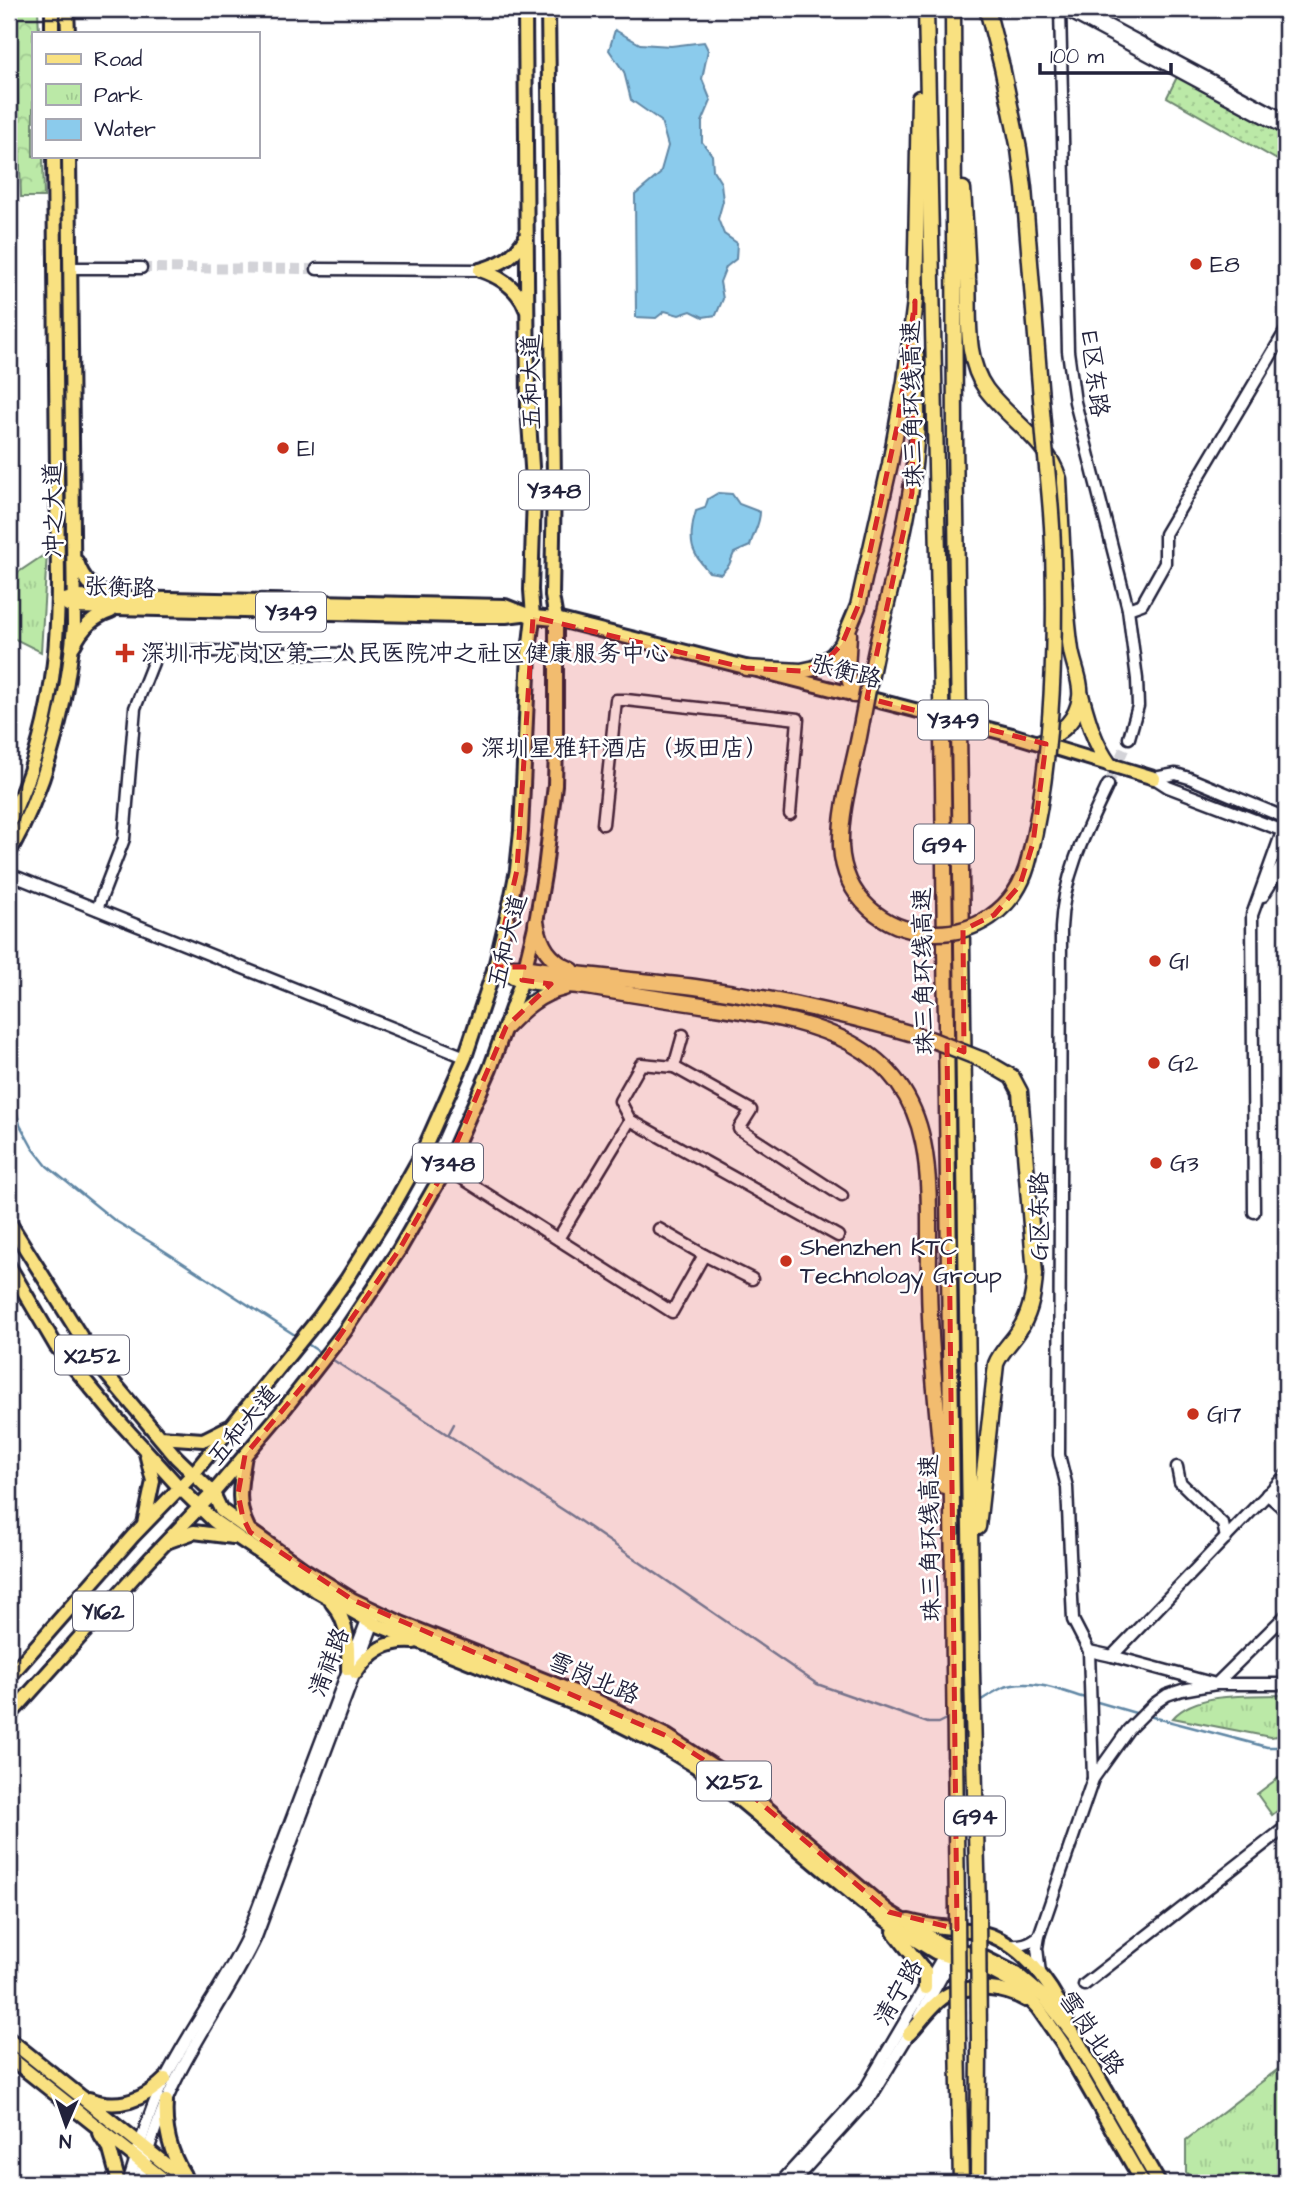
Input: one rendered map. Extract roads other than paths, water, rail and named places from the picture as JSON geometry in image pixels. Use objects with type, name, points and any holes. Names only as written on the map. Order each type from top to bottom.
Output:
[{"type":"highway","points":[[921,9],[915,302],[915,469],[910,506],[878,644],[841,834],[845,868],[864,902],[892,923],[910,931],[930,934],[954,933],[973,927],[994,915],[1020,886],[1033,843],[1052,692],[1053,545],[1024,188],[1002,67],[987,9]]},
{"type":"highway","name":"珠三角环线高速","points":[[926,9],[943,785],[961,2183]]},
{"type":"highway","points":[[954,9],[973,356],[979,377],[986,389],[1054,463],[1059,479],[1071,651],[1081,695],[1099,750],[1109,764]]},
{"type":"highway","name":"珠三角环线高速","points":[[954,9],[955,437],[972,1672],[978,1909],[978,2183]]},
{"type":"highway","points":[[746,668],[801,671],[815,668],[833,655],[850,629],[858,606],[897,427],[915,302]]},
{"type":"highway","points":[[850,629],[847,672],[854,695]]},
{"type":"highway","points":[[1040,743],[1056,736],[1066,727],[1075,714],[1081,695]]},
{"type":"highway","points":[[536,922],[544,949],[552,959],[582,981],[793,1023],[840,1037],[867,1052],[894,1076],[907,1095],[918,1120],[927,1174],[929,1298],[954,1595]]},
{"type":"highway","points":[[495,967],[582,981],[721,992],[880,1023],[983,1059],[1012,1077],[1020,1092],[1035,1289],[1023,1325],[1003,1350],[996,1364],[971,1594]]},
{"type":"highway","points":[[506,1027],[540,996],[582,981]]},
{"type":"highway","points":[[718,1008],[721,992]]},
{"type":"main road","points":[[52,9],[52,32]]},
{"type":"main road","points":[[67,9],[68,32]]},
{"type":"main road","name":"五和大道","points":[[9,1676],[144,1524],[193,1474],[319,1318],[371,1243],[421,1156],[465,1057],[495,967],[517,870],[521,831],[534,496],[528,407],[525,9]]},
{"type":"main road","name":"五和大道","points":[[9,1716],[165,1542],[213,1493],[316,1370],[345,1331],[399,1250],[446,1168],[473,1111],[506,1027],[536,922],[555,785],[556,619],[552,596],[554,480],[548,9]]},
{"type":"main road","name":"冲之大道","points":[[9,822],[37,753],[50,702],[57,651],[54,158]]},
{"type":"main road","name":"冲之大道","points":[[9,853],[35,801],[54,748],[72,652],[75,552],[69,158]]},
{"type":"main road","points":[[480,270],[493,267],[512,256],[527,235]]},
{"type":"main road","points":[[480,270],[492,274],[514,289],[527,313]]},
{"type":"main road","points":[[75,552],[78,566],[89,584],[99,592],[123,603]]},
{"type":"main road","name":"张衡路","points":[[58,602],[483,616],[529,615],[556,619],[1012,734],[1154,778]]},
{"type":"main road","points":[[72,652],[87,624],[123,603]]},
{"type":"main road","name":"雪岗北路","points":[[9,1222],[98,1364],[160,1437],[213,1493],[221,1510],[245,1535],[327,1597],[422,1643],[593,1711],[684,1759],[723,1786],[886,1915],[931,1938],[950,1954],[1015,1984],[1038,2008],[1063,2044],[1143,2183]]},
{"type":"main road","name":"雪岗北路","points":[[9,1266],[56,1346],[145,1451],[214,1521],[245,1535],[302,1568],[373,1618],[401,1623],[597,1701],[667,1736],[730,1777],[886,1915]]},
{"type":"main road","points":[[160,1437],[203,1440],[231,1427]]},
{"type":"main road","points":[[144,1524],[153,1482],[145,1451]]},
{"type":"main road","points":[[165,1542],[194,1532],[245,1535],[239,1494],[245,1455]]},
{"type":"main road","points":[[327,1597],[336,1606],[345,1629],[352,1671]]},
{"type":"main road","points":[[352,1671],[380,1648],[405,1642],[422,1643]]},
{"type":"main road","points":[[886,1915],[920,1924],[981,1933],[1008,1945],[1040,1974],[1058,1998],[1076,2038]]},
{"type":"main road","points":[[886,1915],[925,1971],[925,1988]]},
{"type":"main road","name":"雪岗北路","points":[[950,1954],[985,1958],[1017,1974],[1045,1998],[1076,2038],[1159,2183]]},
{"type":"main road","points":[[909,2034],[939,2001],[961,1990],[1009,1993],[1038,2008]]},
{"type":"main road","points":[[9,2039],[190,2183]]},
{"type":"main road","points":[[9,2057],[168,2183]]},
{"type":"main road","points":[[79,2095],[109,2104],[125,2103],[140,2098],[165,2079]]},
{"type":"main road","points":[[166,2101],[168,2140],[177,2165],[190,2183]]},
{"type":"main road","points":[[93,2124],[110,2150],[119,2183]]},
{"type":"street","points":[[1061,9],[1286,129]]},
{"type":"street","name":"E区东路","points":[[1061,9],[1068,351],[1074,402],[1128,609],[1138,706],[1129,738]]},
{"type":"street","points":[[1076,9],[1286,120]]},
{"type":"street","points":[[71,268],[141,268]]},
{"type":"street","points":[[317,270],[480,270]]},
{"type":"street","points":[[1128,609],[1142,604],[1165,564],[1165,534],[1286,330]]},
{"type":"street","points":[[97,909],[124,839],[135,708],[158,650],[345,654]]},
{"type":"street","points":[[604,824],[616,701],[626,700],[798,719],[790,814]]},
{"type":"street","points":[[1154,778],[1176,774],[1188,778],[1285,825]]},
{"type":"street","points":[[1154,778],[1168,787],[1285,825]]},
{"type":"street","name":"G区东路","points":[[1089,1651],[1073,1620],[1067,1486],[1059,1455],[1061,928],[1062,909],[1081,843],[1108,785]]},
{"type":"street","points":[[1254,1212],[1252,915],[1285,825]]},
{"type":"street","points":[[1252,915],[1286,859]]},
{"type":"street","points":[[9,874],[465,1057]]},
{"type":"street","points":[[674,1067],[683,1035]]},
{"type":"street","points":[[838,1236],[630,1119],[620,1101],[641,1064],[674,1067],[751,1110],[740,1129],[842,1196]]},
{"type":"street","points":[[558,1238],[630,1119]]},
{"type":"street","points":[[446,1168],[673,1312],[704,1255]]},
{"type":"street","points":[[659,1228],[752,1279]]},
{"type":"street","points":[[1177,1467],[1180,1482],[1223,1524],[1226,1538]]},
{"type":"street","points":[[1112,1656],[1286,1475]]},
{"type":"street","points":[[1267,1494],[1286,1511]]},
{"type":"street","points":[[1216,1684],[1286,1615]]},
{"type":"street","name":"清祥路","points":[[138,2183],[148,2119],[165,2079],[246,1939],[373,1618]]},
{"type":"street","points":[[1093,1779],[1089,1651],[1216,1684]]},
{"type":"street","name":"清祥路","points":[[144,2147],[193,2048],[232,1985],[256,1937],[352,1671]]},
{"type":"street","points":[[1040,1974],[1039,1936],[1093,1779],[1128,1730],[1154,1703],[1182,1690],[1216,1684],[1286,1684]]},
{"type":"street","points":[[1084,1985],[1286,1827]]},
{"type":"street","points":[[1008,1945],[1030,1943],[1039,1936]]},
{"type":"street","name":"清宁路","points":[[780,2183],[864,2091],[925,1988],[950,1954]]},
{"type":"street","name":"清宁路","points":[[792,2183],[872,2095],[909,2034],[950,1954]]},
{"type":"street","name":"清祥路","points":[[128,2183],[140,2161]]},
{"type":"water","points":[[615,30],[640,44],[671,46],[704,42],[708,50],[702,79],[711,101],[702,122],[702,142],[712,155],[713,170],[721,183],[723,201],[718,219],[724,234],[737,243],[736,259],[726,267],[720,282],[723,299],[716,315],[703,317],[691,311],[679,315],[665,311],[656,318],[636,317],[635,195],[660,174],[668,146],[661,121],[631,100],[624,72],[609,50]]},
{"type":"water","points":[[718,493],[732,494],[739,504],[760,512],[750,546],[734,553],[721,574],[709,572],[701,563],[693,549],[692,538],[696,511],[705,508],[708,499]]},
{"type":"waterway","points":[[9,943],[16,921]]},
{"type":"waterway","points":[[9,1084],[20,1125],[47,1166],[114,1220],[298,1337]]},
{"type":"waterway","points":[[306,1343],[321,1353]]},
{"type":"waterway","points":[[330,1358],[571,1515],[817,1684],[928,1723],[938,1723],[948,1718]]},
{"type":"waterway","points":[[448,1435],[454,1424]]},
{"type":"waterway","points":[[978,1702],[1002,1688],[1023,1684],[1045,1686],[1088,1699]]},
{"type":"waterway","points":[[1094,1701],[1139,1714]]},
{"type":"waterway","points":[[1145,1715],[1267,1747],[1286,1747]]},
{"type":"tunnel","points":[[141,268],[317,269]]},
{"type":"tunnel","points":[[1108,785],[1129,738]]},
{"type":"place","name":"E8","points":[[1196,264]]},
{"type":"place","name":"E1","points":[[283,448]]},
{"type":"place","name":"深圳市龙岗区第二人民医院冲之社区健康服务中心","points":[[125,653]]},
{"type":"place","name":"深圳星雅轩酒店（坂田店）","points":[[467,748]]},
{"type":"place","name":"G1","points":[[1155,961]]},
{"type":"place","name":"G2","points":[[1154,1063]]},
{"type":"place","name":"G3","points":[[1156,1163]]},
{"type":"place","name":"Shenzhen KTC Technology Group","points":[[786,1261]]},
{"type":"place","name":"G17","points":[[1193,1414]]}]
